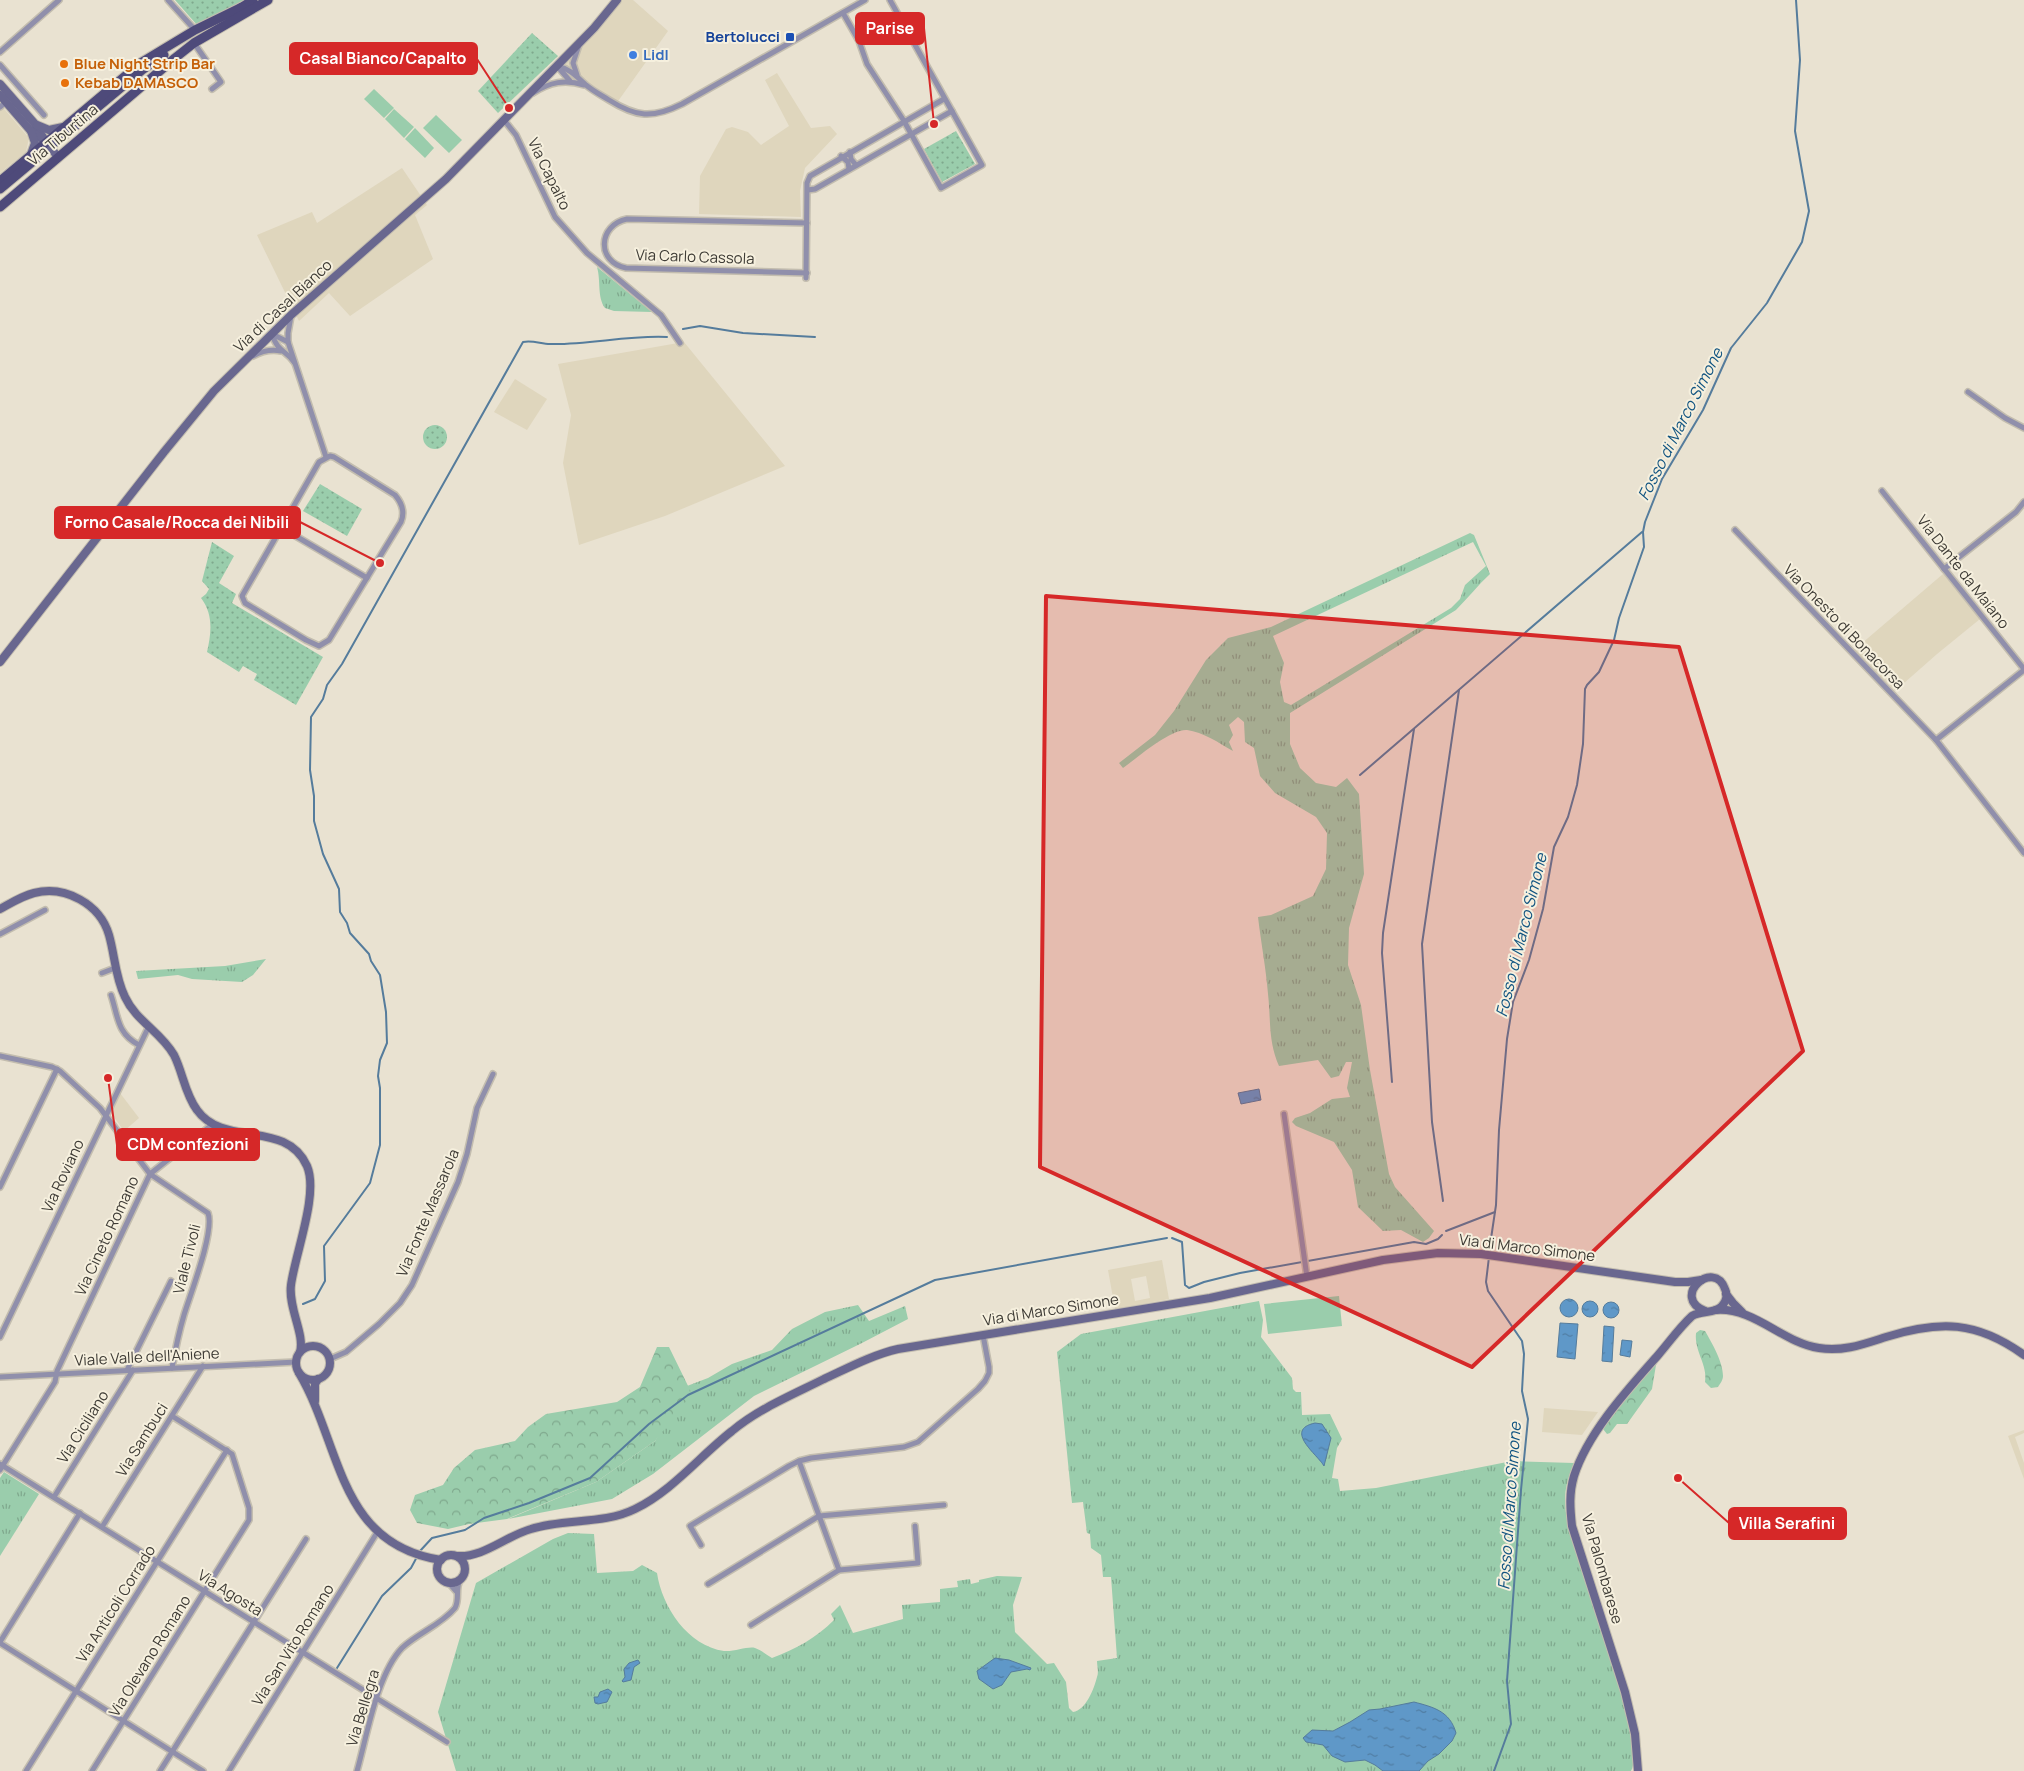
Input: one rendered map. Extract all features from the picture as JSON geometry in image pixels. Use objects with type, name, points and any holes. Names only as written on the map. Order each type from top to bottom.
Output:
[{"type":"main road","name":"Via Tiburtina","points":[[56,142],[150,64],[253,0]]},
{"type":"main road","name":"Via Tiburtina","points":[[0,207],[159,70],[194,43],[268,0]]},
{"type":"main road","points":[[0,181],[63,126],[139,64],[195,30],[242,7]]},
{"type":"main road","name":"Via Tiburtina","points":[[0,189],[43,153]]},
{"type":"street","points":[[0,52],[59,0]]},
{"type":"street","points":[[168,0],[195,30]]},
{"type":"street","name":"Via di Casal Bianco","points":[[0,662],[164,452],[214,392],[292,315],[446,179],[582,40],[617,0]]},
{"type":"street","points":[[523,100],[550,84],[570,81],[587,86],[632,112],[644,114],[658,113],[682,104],[865,0]]},
{"type":"street","points":[[843,13],[859,41],[867,64],[904,121],[941,188],[982,165],[890,0]]},
{"type":"street","points":[[577,75],[573,63],[582,40]]},
{"type":"street","points":[[194,43],[221,82],[212,89]]},
{"type":"street","points":[[0,65],[44,115]]},
{"type":"street","points":[[557,66],[577,75],[587,86]]},
{"type":"street","points":[[557,66],[570,81]]},
{"type":"street","points":[[0,84],[6,102]]},
{"type":"street","points":[[6,102],[21,90]]},
{"type":"street","points":[[0,95],[32,127],[58,157]]},
{"type":"street","points":[[807,223],[807,181],[811,174],[944,99]]},
{"type":"street","points":[[808,190],[815,189],[952,111]]},
{"type":"street","name":"Via Capalto","points":[[504,120],[516,135],[536,174],[548,207],[560,224],[587,253],[661,315],[680,343]]},
{"type":"street","points":[[32,127],[50,130],[63,126]]},
{"type":"street","points":[[31,154],[35,143],[32,127]]},
{"type":"street","points":[[850,152],[851,159],[856,165]]},
{"type":"street","points":[[842,156],[848,162],[849,169]]},
{"type":"street","name":"Via Carlo Cassola","points":[[627,219],[807,223],[806,275],[626,268],[611,262],[604,246],[606,235],[610,228],[627,219]]},
{"type":"street","points":[[292,315],[288,342],[326,456]]},
{"type":"street","points":[[272,334],[288,342]]},
{"type":"street","points":[[272,334],[275,343],[281,351],[291,358],[298,369]]},
{"type":"street","points":[[244,361],[260,352],[281,351]]},
{"type":"street","points":[[1968,392],[2005,418],[2024,428]]},
{"type":"street","points":[[326,456],[334,456],[395,495],[401,504],[403,514],[401,522],[328,642],[319,646],[245,603],[242,599],[243,594],[319,462],[326,456]]},
{"type":"street","name":"Via Dante da Maiano","points":[[1882,491],[2024,669]]},
{"type":"street","points":[[1944,569],[2013,514],[2024,502]]},
{"type":"street","points":[[282,528],[367,578]]},
{"type":"street","name":"Via Onesto di Bonacorsa","points":[[1735,530],[1936,740],[2024,853]]},
{"type":"street","points":[[1936,740],[2024,669]]},
{"type":"street","points":[[0,909],[33,893],[47,890],[62,892],[82,900],[98,914],[105,924],[115,968],[126,999],[136,1014],[163,1039],[174,1055],[193,1104],[198,1112],[212,1124],[228,1130],[280,1140],[294,1148],[308,1168],[310,1195],[291,1288],[292,1312],[301,1344],[296,1362],[299,1373],[315,1403],[346,1488],[357,1508],[378,1531],[412,1553],[422,1557],[441,1560]]},
{"type":"street","points":[[0,926],[2,933],[45,910]]},
{"type":"street","points":[[102,973],[115,968]]},
{"type":"street","points":[[111,995],[121,1029],[128,1038],[140,1045]]},
{"type":"street","name":"Via Roviano","points":[[0,1337],[149,1026]]},
{"type":"street","name":"Viale Tivoli","points":[[0,1056],[57,1069],[106,1115],[150,1174],[205,1210],[209,1216],[203,1258],[183,1321],[172,1368]]},
{"type":"street","points":[[0,1187],[57,1069]]},
{"type":"street","name":"Via Fonte Massarola","points":[[330,1359],[346,1352],[378,1324],[400,1303],[412,1285],[458,1182],[467,1154],[475,1112],[493,1074]]},
{"type":"street","points":[[1284,1114],[1307,1277]]},
{"type":"street","name":"Via Cineto Romano","points":[[1,1467],[55,1382],[56,1375],[150,1174],[212,1124]]},
{"type":"street","name":"Via di Marco Simone","points":[[457,1556],[471,1556],[518,1533],[540,1526],[563,1521],[613,1517],[635,1509],[667,1487],[752,1415],[865,1360],[898,1349],[1210,1298],[1400,1257],[1438,1253],[1481,1254],[1675,1282],[1701,1280]]},
{"type":"street","points":[[1716,1310],[1724,1304],[1725,1288],[1718,1280],[1712,1278],[1701,1280],[1695,1285],[1692,1293],[1695,1304],[1705,1311],[1734,1311],[1748,1316],[1791,1339],[1818,1348],[1847,1348],[1909,1330],[1951,1326],[1979,1332],[1998,1340],[2024,1355]]},
{"type":"street","name":"Via Ciciliano","points":[[54,1497],[130,1370],[171,1281]]},
{"type":"street","name":"Via di Marco Simone","points":[[1675,1282],[1689,1288],[1692,1293]]},
{"type":"street","points":[[1726,1294],[1748,1316]]},
{"type":"street","name":"Via Palombarese","points":[[1689,1319],[1695,1304]]},
{"type":"street","name":"Via Palombarese","points":[[1638,1771],[1635,1734],[1625,1692],[1572,1526],[1571,1489],[1575,1473],[1583,1456],[1609,1415],[1630,1387],[1689,1319],[1705,1311]]},
{"type":"street","points":[[299,1332],[306,1342],[326,1352],[330,1359],[329,1369],[323,1377],[308,1379],[299,1373]]},
{"type":"street","points":[[701,1545],[690,1526],[799,1461],[904,1447],[918,1442],[978,1390],[987,1379],[989,1367],[983,1335]]},
{"type":"street","points":[[300,1352],[304,1348],[315,1346]]},
{"type":"street","name":"Viale Valle dell'Aniene","points":[[0,1377],[296,1362]]},
{"type":"street","name":"Via Sambuci","points":[[102,1527],[203,1366]]},
{"type":"street","points":[[315,1403],[315,1384],[318,1379]]},
{"type":"street","points":[[172,1416],[227,1450]]},
{"type":"street","name":"Via Anticoli Corrado","points":[[26,1771],[227,1450]]},
{"type":"street","name":"Via Olevano Romano","points":[[92,1771],[249,1520],[249,1508],[234,1459],[227,1450]]},
{"type":"street","points":[[799,1461],[839,1570]]},
{"type":"street","name":"Via Agosta","points":[[1,1467],[80,1513],[447,1742]]},
{"type":"street","points":[[708,1584],[819,1516],[944,1505]]},
{"type":"street","points":[[80,1513],[0,1642],[204,1771]]},
{"type":"street","points":[[751,1625],[839,1570],[918,1563],[915,1526]]},
{"type":"street","name":"Via San Vito Romano","points":[[229,1771],[378,1531]]},
{"type":"street","points":[[160,1771],[306,1539]]},
{"type":"street","name":"Via di Marco Simone","points":[[465,1571],[472,1559],[479,1553]]},
{"type":"street","points":[[438,1573],[438,1566],[441,1560],[448,1555],[457,1556],[464,1563],[465,1571],[460,1580],[449,1582]]},
{"type":"street","points":[[422,1557],[442,1579],[449,1582],[457,1594]]},
{"type":"street","name":"Via Bellegra","points":[[357,1771],[385,1675],[396,1656],[415,1638],[452,1612],[457,1605],[457,1586],[460,1580]]},
{"type":"highlighted area","points":[[1046,596],[1679,647],[1803,1051],[1472,1367],[1040,1167]]},
{"type":"shaded area","points":[[618,0],[633,0],[668,31],[616,104],[576,74],[557,66]]},
{"type":"shaded area","points":[[777,73],[811,128],[830,126],[837,134],[805,168],[800,191],[801,217],[699,214],[700,176],[726,129],[732,127],[748,132],[761,145],[789,126],[765,80]]},
{"type":"shaded area","points":[[0,104],[29,138],[26,152],[0,173]]},
{"type":"shaded area","points":[[402,168],[427,205],[415,215],[433,259],[350,316],[329,293],[299,321],[257,235],[312,212],[317,223]]},
{"type":"shaded area","points":[[684,342],[785,466],[665,516],[579,545],[563,463],[571,415],[558,364]]},
{"type":"shaded area","points":[[515,379],[547,399],[527,430],[494,412]]},
{"type":"shaded area","points":[[1943,574],[1980,619],[1895,691],[1854,650]]},
{"type":"shaded area","points":[[120,1093],[139,1118],[124,1131],[111,1113]]},
{"type":"shaded area","points":[[1162,1260],[1169,1299],[1115,1309],[1108,1270]],"holes":[[[1146,1276],[1150,1298],[1135,1301],[1131,1279]]]},
{"type":"shaded area","points":[[1544,1408],[1598,1412],[1582,1435],[1542,1432]]},
{"type":"shaded area","points":[[2024,1430],[2024,1433],[2015,1437],[2024,1463],[2024,1479],[2008,1436]]},
{"type":"green space","points":[[175,0],[245,0],[197,25]]},
{"type":"green space","points":[[532,33],[558,56],[498,113],[478,91]]},
{"type":"green space","points":[[374,89],[394,108],[384,118],[364,99]]},
{"type":"green space","points":[[394,109],[414,127],[404,138],[385,119]]},
{"type":"green space","points":[[436,115],[462,140],[449,153],[423,128]]},
{"type":"green space","points":[[415,128],[434,148],[425,158],[405,139]]},
{"type":"green space","points":[[956,131],[975,164],[942,182],[924,149]]},
{"type":"green space","points":[[597,267],[652,312],[614,311],[605,308],[600,294]]},
{"type":"green space","points":[[435,425],[440,426],[446,432],[446,442],[440,448],[435,449],[430,448],[424,442],[423,437],[424,432],[430,426]]},
{"type":"green space","points":[[320,484],[362,509],[347,536],[303,511]]},
{"type":"green space","points":[[1470,533],[1474,535],[1490,574],[1456,610],[1290,713],[1290,744],[1300,768],[1316,783],[1336,787],[1347,778],[1359,794],[1364,874],[1349,928],[1348,965],[1361,1005],[1370,1070],[1389,1174],[1395,1187],[1434,1231],[1423,1242],[1401,1230],[1383,1231],[1358,1207],[1352,1170],[1334,1142],[1296,1126],[1292,1122],[1295,1118],[1310,1113],[1332,1099],[1350,1097],[1347,1088],[1352,1062],[1346,1062],[1339,1076],[1331,1078],[1318,1060],[1279,1066],[1275,1057],[1270,1031],[1266,975],[1258,917],[1271,915],[1313,896],[1326,869],[1327,833],[1316,817],[1275,793],[1260,776],[1254,748],[1245,742],[1244,722],[1238,717],[1229,725],[1233,735],[1229,742],[1233,751],[1205,735],[1187,730],[1172,734],[1163,739],[1123,768],[1119,763],[1155,735],[1174,711],[1206,660],[1228,638],[1271,627]],"holes":[[[1473,542],[1486,566],[1465,585],[1460,599],[1451,608],[1291,705],[1284,702],[1280,682],[1284,663],[1273,636]]]},
{"type":"green space","points":[[212,542],[234,556],[219,583],[236,594],[232,603],[323,657],[296,705],[254,680],[257,674],[243,666],[239,672],[207,652],[210,638],[210,618],[201,598],[209,589],[202,581]]},
{"type":"green space","points":[[266,959],[253,975],[242,982],[192,979],[178,975],[138,979],[136,971],[225,966]]},
{"type":"green space","points":[[1339,1296],[1342,1326],[1268,1334],[1264,1304]]},
{"type":"green space","points":[[1259,1301],[1263,1320],[1261,1337],[1292,1378],[1293,1389],[1296,1392],[1301,1392],[1302,1415],[1330,1414],[1342,1439],[1337,1448],[1332,1478],[1338,1479],[1340,1491],[1376,1488],[1512,1461],[1574,1463],[1565,1496],[1567,1519],[1622,1693],[1630,1728],[1633,1755],[1631,1771],[456,1771],[438,1712],[476,1583],[553,1539],[568,1533],[594,1534],[597,1573],[633,1571],[642,1565],[657,1573],[660,1586],[671,1611],[688,1633],[699,1641],[711,1648],[724,1651],[755,1648],[772,1658],[813,1638],[834,1620],[831,1614],[840,1605],[853,1633],[903,1619],[902,1605],[940,1602],[940,1589],[958,1587],[957,1581],[970,1579],[971,1584],[997,1576],[1022,1577],[1013,1605],[1015,1632],[1047,1664],[1054,1663],[1066,1682],[1069,1708],[1073,1712],[1078,1710],[1086,1703],[1094,1687],[1098,1673],[1097,1661],[1117,1658],[1111,1577],[1103,1577],[1101,1555],[1091,1548],[1083,1502],[1072,1503],[1057,1352],[1081,1334]]},
{"type":"green space","points":[[858,1305],[869,1321],[905,1306],[908,1319],[754,1396],[653,1474],[612,1499],[508,1519],[596,1482],[655,1441],[687,1386],[708,1378],[732,1364],[772,1350],[792,1329],[825,1312]]},
{"type":"green space","points":[[1700,1330],[1705,1331],[1717,1353],[1723,1371],[1723,1377],[1718,1387],[1711,1388],[1705,1382],[1705,1370],[1696,1340],[1696,1333]]},
{"type":"green space","points":[[657,1347],[669,1347],[692,1394],[655,1441],[596,1482],[507,1519],[448,1529],[417,1523],[410,1510],[415,1495],[443,1485],[454,1468],[475,1450],[515,1441],[528,1427],[546,1414],[617,1402],[640,1387]]},
{"type":"green space","points":[[1660,1359],[1656,1365],[1652,1389],[1627,1424],[1617,1424],[1607,1434],[1603,1429],[1618,1407],[1655,1362]]},
{"type":"green space","points":[[4,1472],[39,1494],[0,1556],[0,1478]]},
{"type":"water","points":[[1259,1089],[1261,1100],[1241,1104],[1238,1093]]},
{"type":"water","points":[[1569,1299],[1575,1302],[1578,1308],[1575,1314],[1569,1317],[1563,1314],[1560,1308],[1563,1302]]},
{"type":"water","points":[[1587,1301],[1593,1301],[1598,1306],[1596,1315],[1587,1317],[1582,1312],[1582,1306]]},
{"type":"water","points":[[1608,1302],[1614,1302],[1619,1307],[1617,1316],[1608,1318],[1603,1313],[1603,1307]]},
{"type":"water","points":[[1560,1323],[1578,1324],[1575,1359],[1557,1357]]},
{"type":"water","points":[[1604,1326],[1614,1327],[1612,1362],[1602,1361]]},
{"type":"water","points":[[1622,1340],[1632,1341],[1630,1357],[1620,1355]]},
{"type":"water","points":[[1315,1423],[1322,1424],[1331,1438],[1324,1466],[1302,1437],[1302,1431],[1306,1426]]},
{"type":"water","points":[[995,1658],[1009,1660],[1031,1668],[1030,1670],[1011,1672],[1002,1685],[993,1689],[979,1679],[977,1671]]},
{"type":"water","points":[[638,1660],[640,1663],[634,1667],[631,1680],[623,1682],[625,1677],[624,1669],[629,1663]]},
{"type":"water","points":[[608,1689],[612,1692],[607,1702],[595,1703],[594,1697],[598,1697],[600,1692]]},
{"type":"water","points":[[1414,1702],[1440,1711],[1450,1720],[1456,1733],[1452,1741],[1419,1771],[1383,1771],[1365,1760],[1345,1762],[1332,1756],[1323,1745],[1306,1742],[1303,1738],[1312,1730],[1333,1731],[1369,1710]]},
{"type":"waterway","name":"Fosso di Marco Simone","points":[[1489,1252],[1496,1205],[1499,1130],[1507,1039],[1513,1002],[1529,960],[1543,909],[1554,847],[1568,817],[1577,785],[1583,744],[1585,689],[1599,672],[1614,640],[1619,618],[1644,547],[1643,532],[1645,522],[1662,479],[1703,410],[1731,348],[1767,303],[1802,242],[1809,211],[1795,131],[1800,60],[1796,0]]},
{"type":"waterway","points":[[683,329],[700,326],[743,333],[815,337]]},
{"type":"waterway","points":[[303,1304],[315,1299],[325,1281],[324,1246],[370,1183],[380,1145],[380,1088],[378,1076],[380,1060],[387,1043],[386,1012],[380,975],[369,954],[350,933],[347,923],[340,912],[339,889],[323,854],[314,821],[314,796],[310,770],[311,717],[323,699],[327,685],[342,664],[523,342],[565,344],[637,337],[667,337]]},
{"type":"waterway","points":[[1360,775],[1642,532]]},
{"type":"waterway","points":[[1443,1201],[1432,1122],[1422,944],[1459,690]]},
{"type":"waterway","points":[[1392,1082],[1382,953],[1383,933],[1414,729]]},
{"type":"waterway","points":[[1446,1231],[1495,1212]]},
{"type":"waterway","points":[[1172,1238],[1182,1242],[1185,1285],[1189,1288],[1204,1282],[1240,1273],[1414,1242],[1426,1244],[1438,1239],[1442,1235]]},
{"type":"waterway","points":[[420,1551],[432,1538],[465,1530],[484,1518],[529,1503],[590,1478],[649,1424],[688,1395],[935,1280],[1167,1238]]},
{"type":"waterway","name":"Fosso di Marco Simone","points":[[1489,1257],[1486,1282],[1488,1291],[1522,1341],[1524,1354],[1522,1391],[1528,1419],[1507,1681],[1511,1724],[1494,1771]]},
{"type":"waterway","points":[[337,1668],[382,1596],[411,1568],[418,1555]]},
{"type":"place","name":"Bertolucci","points":[[790,37]]},
{"type":"place","name":"Lidl","points":[[633,55]]},
{"type":"place","name":"Blue Night Strip Bar","points":[[64,64]]},
{"type":"place","name":"Kebab DAMASCO","points":[[65,83]]},
{"type":"place","name":"Casal Bianco/Capalto","points":[[509,108]]},
{"type":"place","name":"Parise","points":[[934,124]]},
{"type":"place","name":"Forno Casale/Rocca dei Nibili","points":[[380,563]]},
{"type":"place","name":"CDM confezioni","points":[[108,1078]]},
{"type":"place","name":"Villa Serafini","points":[[1678,1478]]}]
